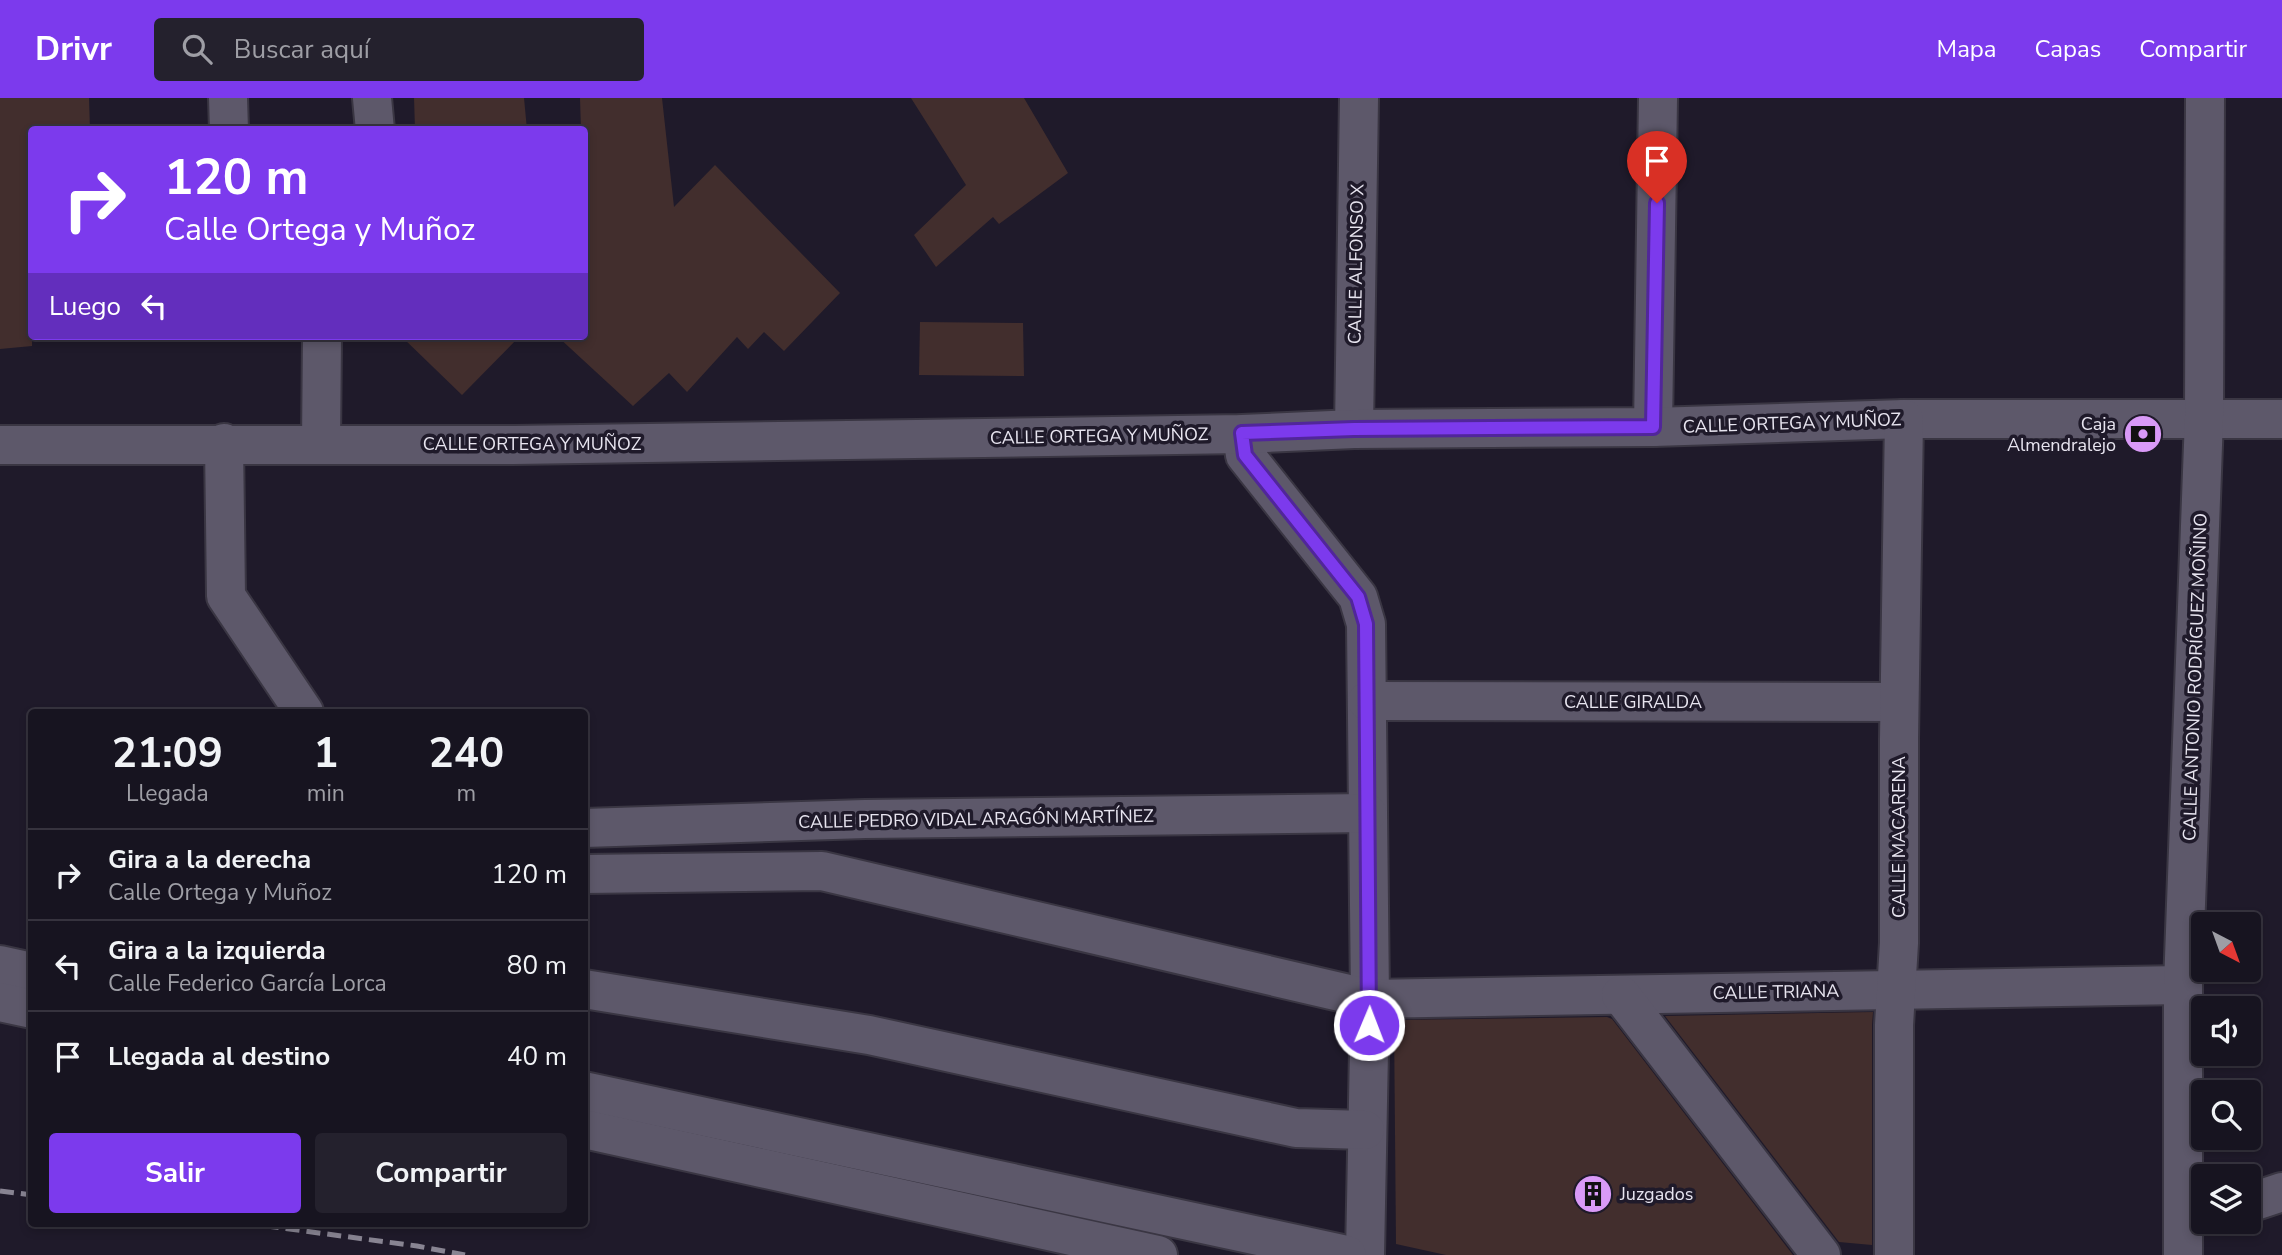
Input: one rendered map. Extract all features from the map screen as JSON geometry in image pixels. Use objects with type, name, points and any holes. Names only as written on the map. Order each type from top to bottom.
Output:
[{"type":"street","points":[[228,98],[229,126]]},
{"type":"street","points":[[372,98],[375,126]]},
{"type":"street","name":"CALLE ALFONSO X","points":[[1354,429],[1359,98]]},
{"type":"street","points":[[1653,427],[1658,98]]},
{"type":"street","name":"CALLE ANTONIO RODRÍGUEZ MOÑINO","points":[[2190,1233],[2183,985],[2204,418],[2205,98]]},
{"type":"street","points":[[321,444],[322,340]]},
{"type":"street","name":"CALLE ORTEGA Y MUÑOZ","points":[[0,445],[514,445],[1354,429],[1653,427],[1904,419],[2282,419]]},
{"type":"street","name":"CALLE MACARENA","points":[[1894,1255],[1894,1025],[1897,989],[1904,419]]},
{"type":"street","points":[[1242,433],[1245,455],[1358,597],[1366,624],[1370,999],[1365,1130],[1365,1255]]},
{"type":"street","points":[[224,443],[226,596],[302,709]]},
{"type":"street","name":"CALLE GIRALDA","points":[[1367,701],[1899,702]]},
{"type":"street","name":"CALLE PEDRO VIDAL ARAGÓN MARTÍNEZ","points":[[588,828],[865,820],[1367,813]]},
{"type":"street","name":"CALLE TRIANA","points":[[588,874],[822,871],[1370,999],[2183,985]]},
{"type":"street","points":[[0,965],[28,971]]},
{"type":"street","points":[[588,990],[869,1035],[1296,1128],[1365,1130]]},
{"type":"street","points":[[1620,995],[1821,1255]]},
{"type":"street","points":[[0,1002],[28,1008]]},
{"type":"street","points":[[588,1092],[1347,1255]]},
{"type":"street","points":[[588,1130],[1158,1255]]},
{"type":"street","points":[[2261,1199],[2282,1192]]},
{"type":"building","points":[[0,98],[89,98],[90,126],[28,126],[28,340],[32,340],[32,346],[0,349]]},
{"type":"building","points":[[414,98],[524,98],[527,126],[415,126]]},
{"type":"building","points":[[580,98],[662,98],[674,207],[715,165],[840,293],[784,351],[764,332],[748,349],[737,337],[687,392],[669,373],[633,406],[561,340],[588,340],[588,126],[581,126]]},
{"type":"building","points":[[911,98],[1024,98],[1068,173],[999,224],[993,217],[936,267],[914,235],[966,185]]},
{"type":"building","points":[[920,322],[1023,323],[1024,376],[919,375]]},
{"type":"building","points":[[405,340],[516,340],[462,395]]},
{"type":"building","points":[[1873,1012],[1872,1245],[1839,1242],[1665,1016]]},
{"type":"building","points":[[1612,1019],[1793,1255],[1446,1255],[1396,1244],[1394,1020]]},
{"type":"railway","points":[[0,1191],[28,1194]]},
{"type":"railway","points":[[274,1227],[465,1255]]},
{"type":"place","name":"Caja Almendralejo","points":[[2143,434]]},
{"type":"place","name":"Juzgados","points":[[1593,1194]]},
{"type":"route","points":[[1369,1025],[1366,624],[1358,597],[1245,455],[1242,433],[1354,429],[1653,427],[1656,386],[1657,203]]}]
